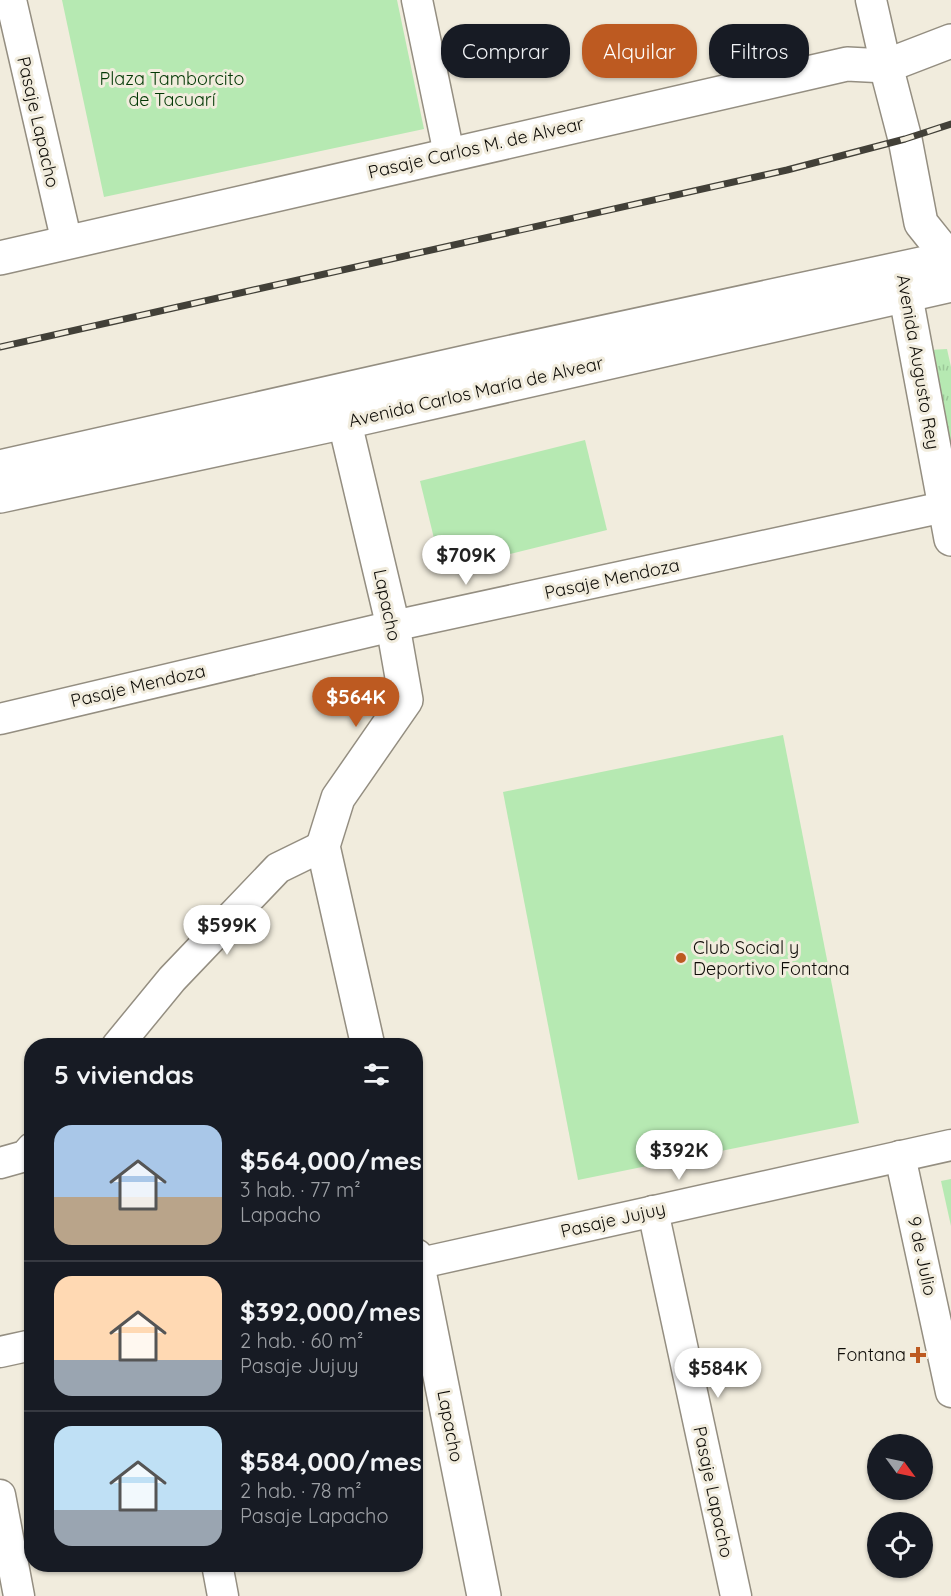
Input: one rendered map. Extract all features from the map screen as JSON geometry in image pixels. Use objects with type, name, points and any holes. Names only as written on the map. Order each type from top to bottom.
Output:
[{"type":"street","name":"Pasaje Lapacho","points":[[11,0],[10,44],[67,243]]},
{"type":"street","points":[[417,0],[448,154]]},
{"type":"street","points":[[871,0],[905,139],[921,223],[950,270]]},
{"type":"street","name":"Pasaje Carlos M. de Alvear","points":[[0,258],[847,64],[886,66],[951,41]]},
{"type":"street","name":"Avenida Augusto Rey","points":[[921,223],[903,282],[951,539]]},
{"type":"street","name":"Avenida Carlos María de Alvear","points":[[0,496],[342,407],[950,270]]},
{"type":"street","name":"Avenida Carlos María de Alvear","points":[[0,467],[342,407]]},
{"type":"street","name":"Lapacho","points":[[323,846],[338,798],[406,700],[393,626],[342,407]]},
{"type":"street","name":"Pasaje Mendoza","points":[[0,719],[393,626],[944,507]]},
{"type":"street","points":[[124,1038],[172,979],[278,868],[323,846],[366,1038]]},
{"type":"street","name":"Pasaje Jujuy","points":[[423,1260],[951,1145]]},
{"type":"street","name":"9 de Julio","points":[[900,1156],[951,1392]]},
{"type":"street","name":"Pasaje Lapacho","points":[[653,1211],[736,1596]]},
{"type":"street","name":"Lapacho","points":[[423,1295],[484,1596]]},
{"type":"street","points":[[0,1352],[24,1347]]},
{"type":"street","points":[[0,1495],[19,1596]]},
{"type":"street","points":[[219,1572],[224,1596]]},
{"type":"green space","name":"Plaza Tamborcito de Tacuarí","points":[[62,0],[397,0],[424,129],[104,197]]},
{"type":"green space","points":[[947,349],[951,367],[951,457],[929,350]]},
{"type":"green space","points":[[585,440],[607,530],[442,571],[420,481]]},
{"type":"green space","name":"Club Social y Deportivo Fontana","points":[[783,735],[859,1123],[578,1180],[503,792]]},
{"type":"green space","points":[[951,1179],[951,1226],[941,1181]]},
{"type":"railway","points":[[0,347],[787,170],[905,139],[951,124]]},
{"type":"place","name":"Club Social y Deportivo Fontana","points":[[681,958]]},
{"type":"place","name":"Fontana","points":[[918,1355]]}]
